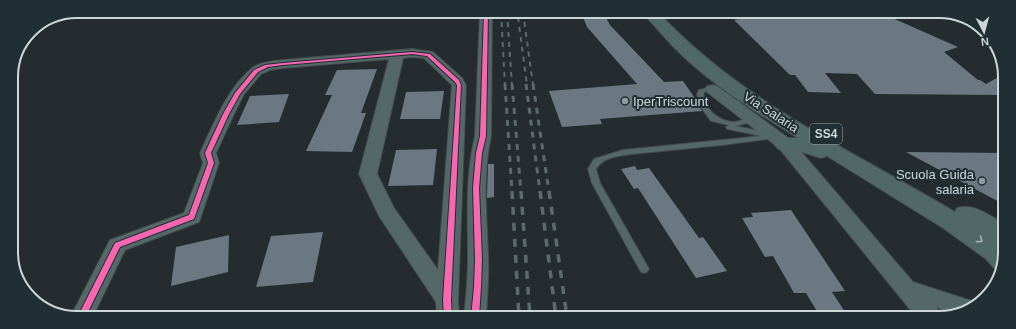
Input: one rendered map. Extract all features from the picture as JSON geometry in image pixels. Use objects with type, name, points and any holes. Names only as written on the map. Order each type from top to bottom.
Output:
[{"type":"main road","name":"Via Salaria","points":[[657,18],[680,44],[728,83],[787,123],[970,233],[998,255]]},
{"type":"main road","name":"Via Salaria","points":[[670,18],[703,51],[765,97],[814,127],[998,232]]},
{"type":"main road","points":[[780,140],[810,147],[865,169]]},
{"type":"street","points":[[475,311],[478,276],[478,151],[483,128],[486,18]]},
{"type":"street","points":[[85,311],[118,246],[192,217],[211,163],[208,153],[226,114],[238,93],[254,73],[264,67],[283,64],[412,53],[428,55],[457,81],[459,86],[448,308]]},
{"type":"street","points":[[397,55],[368,174],[386,212],[448,308]]},
{"type":"street","name":"Via Salaria","points":[[712,89],[780,140],[925,311]]},
{"type":"street","points":[[906,288],[961,307]]},
{"type":"lane","points":[[712,89],[701,91],[700,99],[714,119],[731,126],[780,140]]},
{"type":"lane","points":[[731,126],[753,120]]},
{"type":"lane","points":[[644,269],[596,183],[592,169],[597,161],[609,156],[628,152],[743,141],[780,140]]},
{"type":"building","name":"IperTriscount","points":[[583,18],[606,18],[610,25],[664,82],[683,81],[702,111],[600,119],[602,124],[562,127],[549,91],[637,84],[587,27]]},
{"type":"building","points":[[746,18],[892,18],[958,47],[944,52],[978,80],[986,84],[998,77],[998,95],[875,94],[857,74],[825,73],[841,93],[808,92],[795,75],[790,75],[734,20]]},
{"type":"building","points":[[377,69],[361,113],[366,113],[352,152],[306,151],[332,95],[325,95],[337,70]]},
{"type":"building","points":[[444,91],[440,119],[400,119],[406,92]]},
{"type":"building","points":[[289,94],[279,122],[237,125],[250,96]]},
{"type":"building","points":[[437,149],[433,185],[388,186],[396,150]]},
{"type":"building","name":"Scuola Guida salaria","points":[[906,152],[998,153],[998,201]]},
{"type":"building","points":[[488,164],[494,164],[494,197],[487,198]]},
{"type":"building","points":[[635,166],[637,170],[649,168],[699,238],[703,237],[727,271],[696,278],[638,188],[634,189],[621,169]]},
{"type":"building","points":[[791,210],[845,291],[832,292],[844,311],[817,311],[806,293],[794,293],[773,256],[765,257],[742,218],[753,217],[751,213]]},
{"type":"building","points":[[323,232],[313,282],[256,287],[271,236]]},
{"type":"building","points":[[229,235],[228,272],[171,286],[176,247]]},
{"type":"railway","points":[[501,18],[505,85]]},
{"type":"railway","points":[[507,18],[512,85]]},
{"type":"railway","points":[[518,18],[527,85]]},
{"type":"railway","points":[[524,18],[533,85]]},
{"type":"railway","points":[[505,84],[512,192]]},
{"type":"railway","points":[[512,84],[521,192]]},
{"type":"railway","points":[[526,84],[540,192]]},
{"type":"railway","points":[[533,84],[549,192]]},
{"type":"railway","points":[[512,191],[519,311]]},
{"type":"railway","points":[[521,191],[530,311]]},
{"type":"railway","points":[[540,191],[555,311]]},
{"type":"railway","points":[[549,191],[566,311]]},
{"type":"cycle path","points":[[476,311],[478,287],[476,188],[479,153],[483,136],[486,18]]},
{"type":"cycle path","points":[[84,311],[117,245],[192,217],[211,163],[208,153],[226,114],[238,93],[256,71],[267,66],[283,64],[412,53],[428,55],[457,81],[459,85],[448,311]]},
{"type":"place","name":"IperTriscount","points":[[625,101]]},
{"type":"place","name":"Scuola Guida salaria","points":[[982,181]]}]
